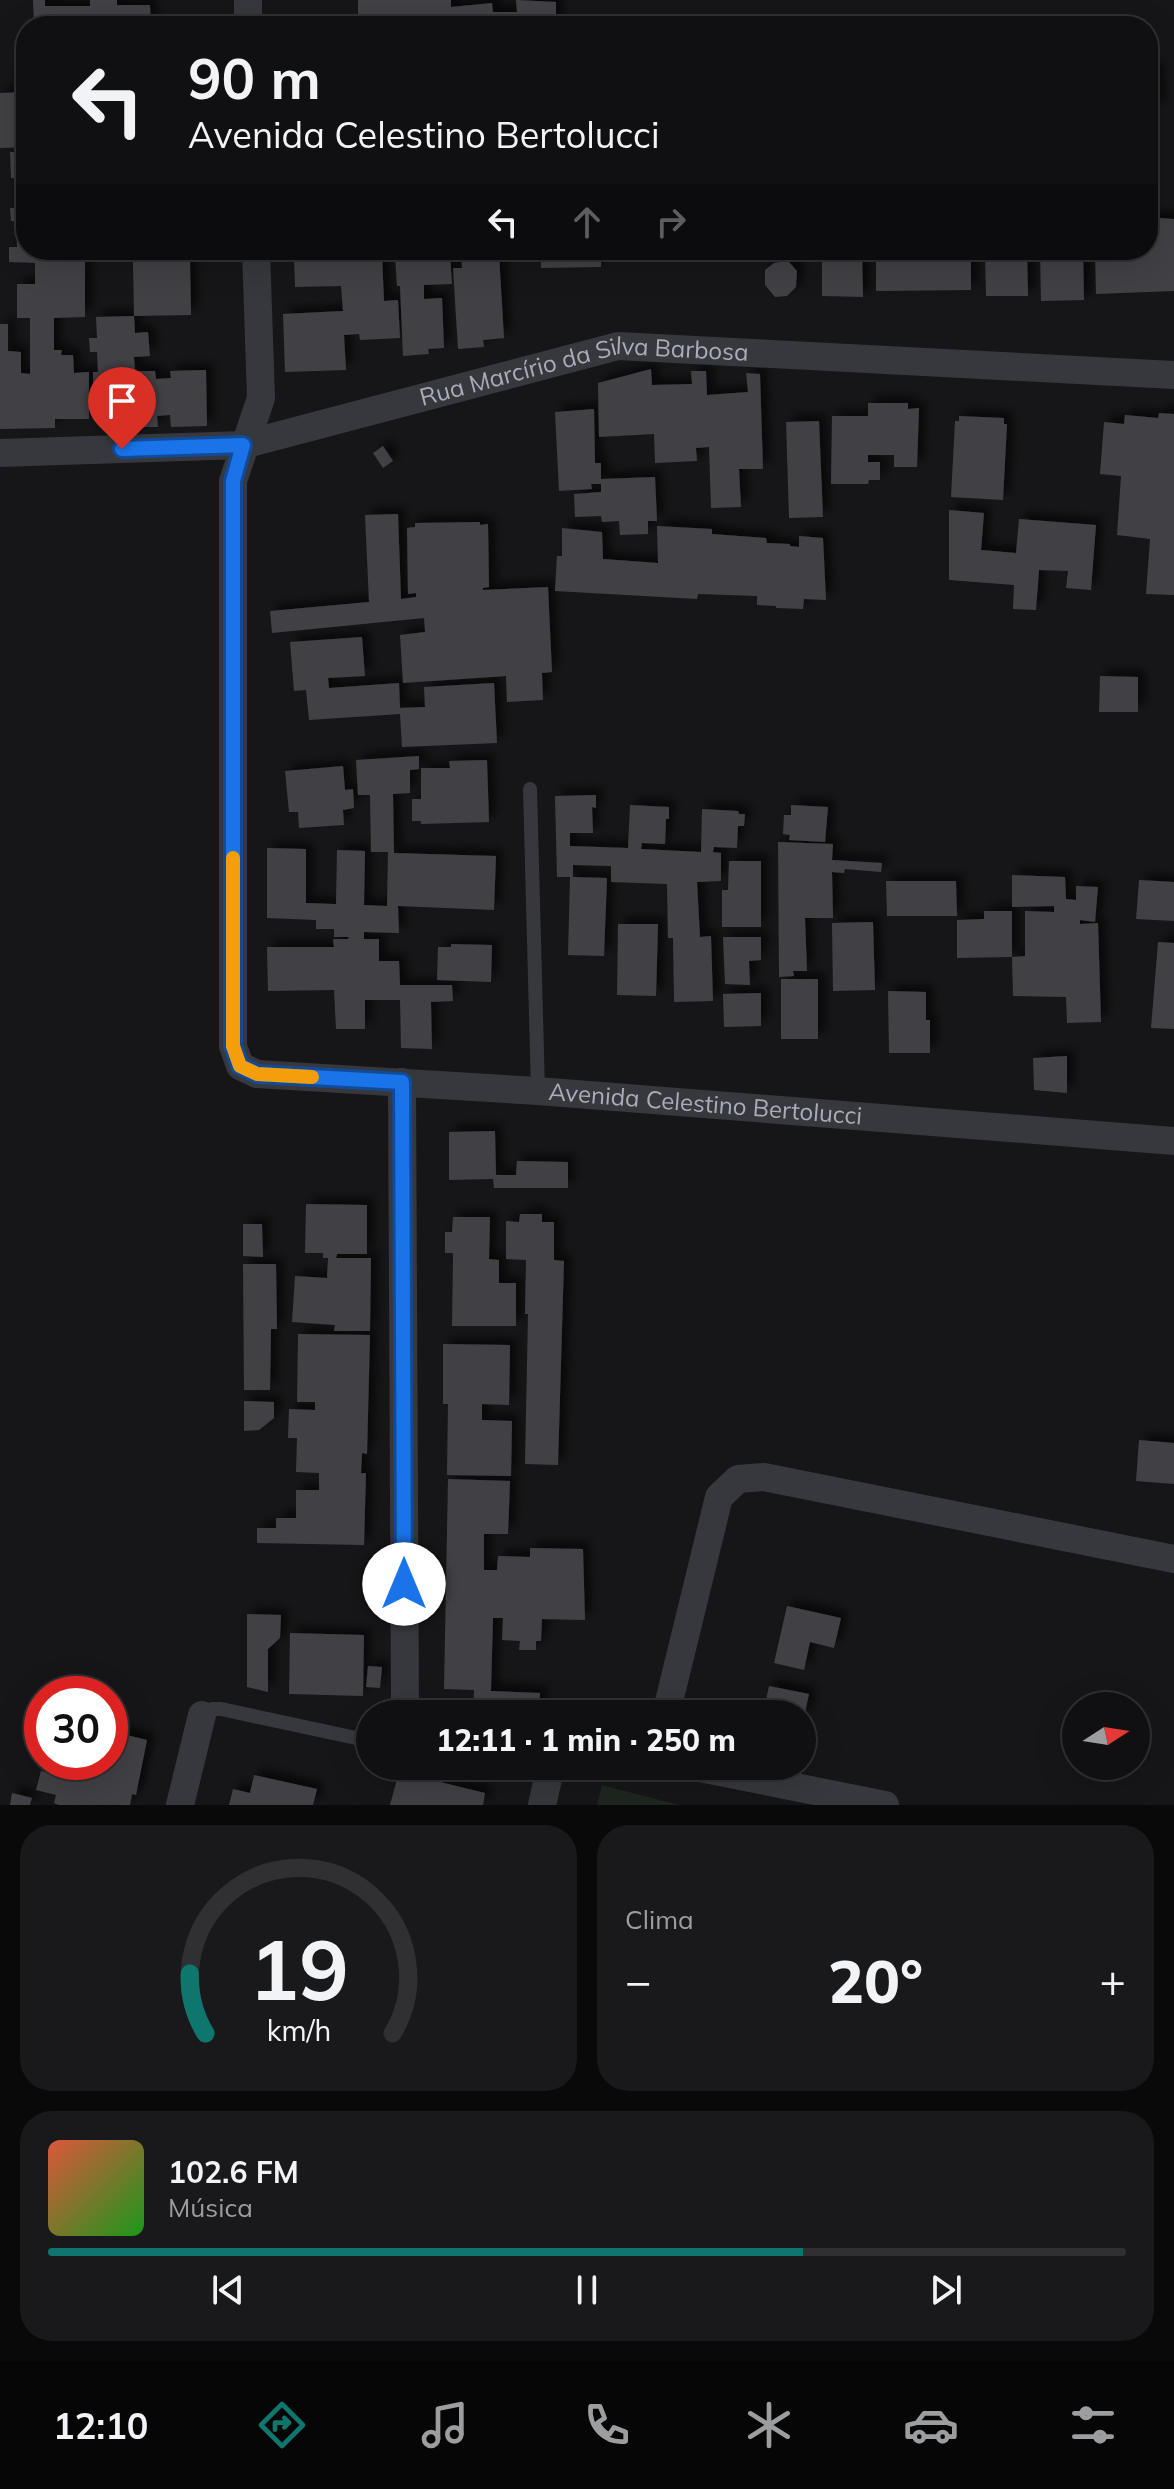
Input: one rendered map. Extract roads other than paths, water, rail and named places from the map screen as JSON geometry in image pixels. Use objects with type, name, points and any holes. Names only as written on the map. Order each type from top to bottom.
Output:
[{"type":"street","points":[[243,445],[261,398],[256,260]]},
{"type":"street","name":"Rua Marcírio da Silva Barbosa","points":[[0,453],[243,445],[618,346],[1174,375]]},
{"type":"street","name":"Avenida Celestino Bertolucci","points":[[243,445],[233,481],[233,1046],[240,1066],[257,1074],[538,1091],[1174,1141]]},
{"type":"street","points":[[402,1082],[405,1700]]},
{"type":"street","points":[[669,1700],[719,1497],[738,1479],[764,1477],[1174,1559]]},
{"type":"street","points":[[180,1805],[202,1715]]},
{"type":"street","points":[[542,1805],[548,1780]]},
{"type":"street","points":[[760,1780],[885,1805]]},
{"type":"lane","points":[[530,789],[538,1091]]},
{"type":"lane","points":[[202,1715],[212,1709],[221,1709],[356,1738]]}]
